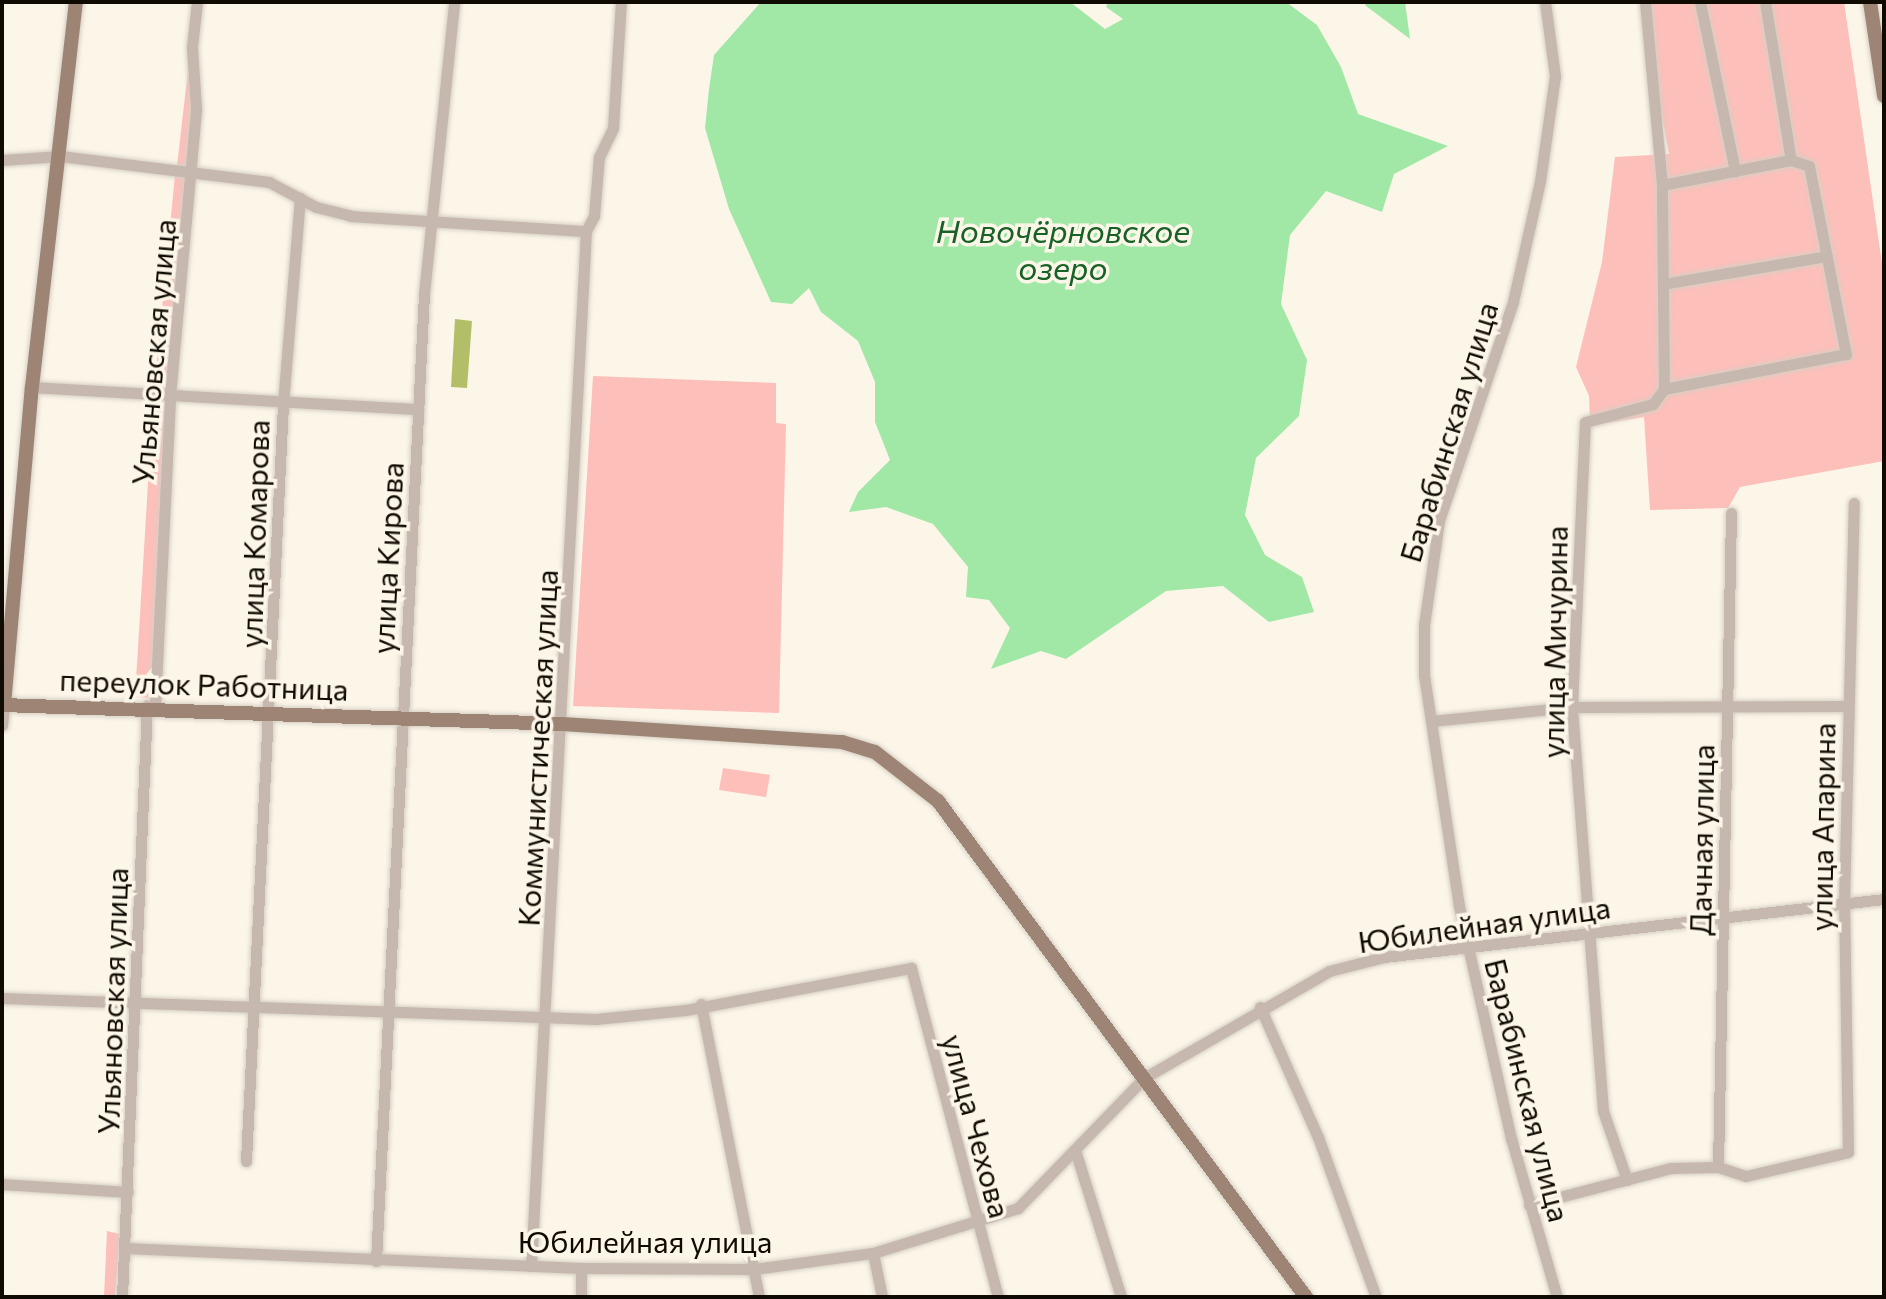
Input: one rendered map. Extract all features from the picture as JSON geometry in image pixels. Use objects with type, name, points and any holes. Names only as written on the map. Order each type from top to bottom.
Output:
[{"type":"main road","points":[[3,705],[32,387],[76,2]]},
{"type":"main road","points":[[1870,2],[1880,38],[1884,96]]},
{"type":"main road","name":"переулок Работница","points":[[3,705],[271,709],[562,724],[842,742],[875,752],[938,801],[1306,1297]]},
{"type":"street","name":"Ульяновская улица","points":[[122,1297],[151,706],[170,396],[192,172],[197,2]]},
{"type":"street","name":"улица Кирова","points":[[376,1261],[418,409],[432,220],[454,2]]},
{"type":"street","name":"Коммунистическая улица","points":[[531,1266],[549,1018],[586,231],[599,157],[613,128],[621,2]]},
{"type":"street","name":"Барабинская улица","points":[[1545,2],[1555,76],[1540,181],[1513,302],[1476,402],[1430,560],[1424,625],[1431,721],[1470,951],[1529,1205],[1557,1297]]},
{"type":"street","points":[[1645,2],[1662,185],[1664,389],[1846,354],[1809,166],[1791,160],[1662,185]]},
{"type":"street","points":[[1700,2],[1735,171]]},
{"type":"street","points":[[1765,2],[1791,160]]},
{"type":"street","points":[[2,160],[60,156],[269,182],[300,198],[351,216],[586,231]]},
{"type":"street","name":"улица Комарова","points":[[246,1161],[258,1008],[283,404],[300,198]]},
{"type":"street","points":[[1663,284],[1827,256]]},
{"type":"street","points":[[32,387],[283,404],[418,409]]},
{"type":"street","name":"улица Мичурина","points":[[1627,1180],[1603,1111],[1572,707],[1583,436],[1585,422],[1653,404],[1664,389]]},
{"type":"street","name":"улица Апарина","points":[[1718,1167],[1746,1176],[1848,1152],[1844,903],[1854,503]]},
{"type":"street","name":"Дачная улица","points":[[1718,1167],[1731,513]]},
{"type":"street","points":[[1431,721],[1572,707],[1728,702],[1848,706]]},
{"type":"street","points":[[2,725],[3,705]]},
{"type":"street","name":"Юбилейная улица","points":[[125,1248],[581,1268],[754,1269],[873,1253],[978,1223],[1018,1208],[1144,1078],[1260,1007],[1329,971],[1384,957],[1470,951],[1589,932],[1884,899]]},
{"type":"street","name":"улица Чехова","points":[[701,1004],[911,968],[998,1297]]},
{"type":"street","points":[[2,998],[549,1018],[686,1010],[701,1004],[759,1297]]},
{"type":"street","points":[[1260,1007],[1318,1137],[1376,1297]]},
{"type":"street","points":[[686,1010],[709,1035]]},
{"type":"street","points":[[1075,1150],[1121,1297]]},
{"type":"street","points":[[1529,1205],[1671,1168],[1718,1167]]},
{"type":"street","points":[[2,1184],[128,1192]]},
{"type":"street","points":[[873,1253],[882,1297]]},
{"type":"street","points":[[581,1268],[581,1297]]},
{"type":"shaded area","points":[[1640,2],[1844,2],[1884,277],[1884,461],[1740,487],[1728,508],[1650,510],[1644,417],[1590,426],[1589,396],[1576,367],[1602,262],[1615,157],[1669,154]]},
{"type":"shaded area","points":[[188,70],[193,108],[188,167],[177,166]]},
{"type":"shaded area","points":[[175,175],[188,177],[168,392],[154,391]]},
{"type":"shaded area","points":[[593,376],[776,383],[776,423],[786,424],[779,713],[573,706]]},
{"type":"shaded area","points":[[153,401],[165,403],[152,698],[135,697]]},
{"type":"shaded area","points":[[723,768],[770,775],[766,797],[719,790]]},
{"type":"shaded area","points":[[107,1231],[120,1234],[115,1297],[104,1297]]},
{"type":"water","name":"Новочёрновское озеро","points":[[761,2],[1070,2],[1105,29],[1123,19],[1106,7],[1108,2],[1286,2],[1317,25],[1341,67],[1358,114],[1448,146],[1394,174],[1382,212],[1326,191],[1290,235],[1281,304],[1307,360],[1299,416],[1256,458],[1245,515],[1265,555],[1302,577],[1314,612],[1269,622],[1223,586],[1166,591],[1066,659],[1041,651],[991,669],[1010,628],[989,600],[966,597],[968,567],[933,524],[886,507],[849,512],[858,492],[890,460],[875,422],[875,382],[858,341],[821,312],[809,288],[792,304],[771,302],[729,209],[705,128],[714,55]]},
{"type":"water","points":[[1364,2],[1405,2],[1410,39],[1366,6]]},
{"type":"building","points":[[455,319],[472,321],[467,388],[451,387]]}]
